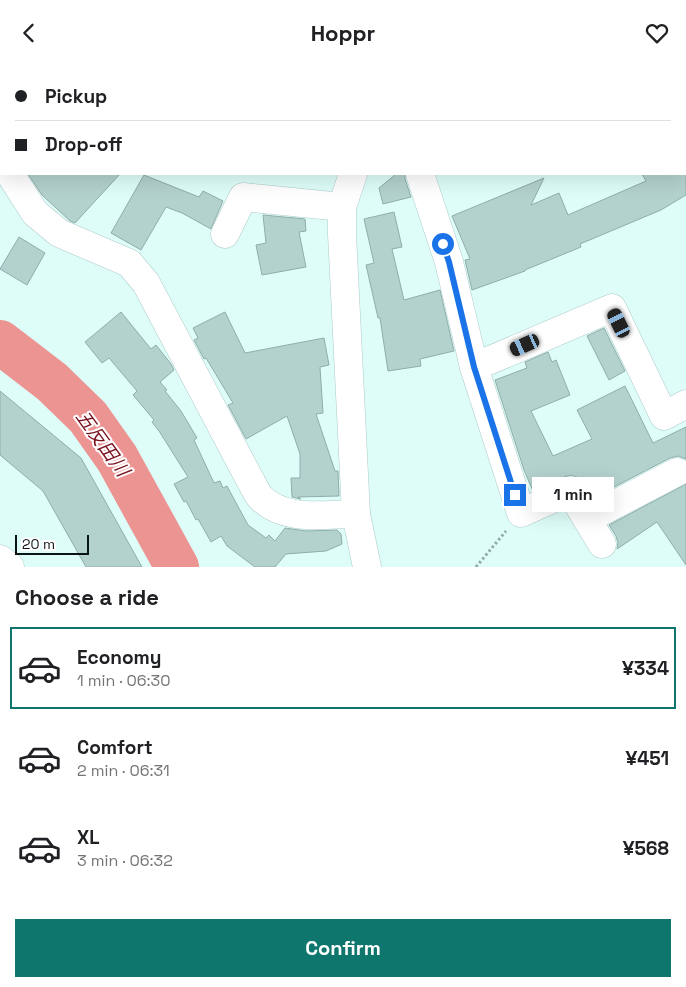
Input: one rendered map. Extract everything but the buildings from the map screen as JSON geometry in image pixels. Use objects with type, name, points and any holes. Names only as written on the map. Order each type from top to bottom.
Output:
[{"type":"street","points":[[11,175],[35,213],[59,233],[129,263],[146,283],[260,497],[274,507],[301,515],[356,513]]},
{"type":"street","points":[[353,175],[342,207],[342,234],[356,513],[367,567]]},
{"type":"street","points":[[420,175],[449,262],[474,367],[521,513],[570,491],[602,544]]},
{"type":"street","points":[[225,234],[243,197],[342,207]]},
{"type":"street","points":[[474,367],[612,308],[664,416],[686,404]]},
{"type":"street","points":[[587,519],[677,472]]},
{"type":"street","points":[[0,559],[10,567]]},
{"type":"path","points":[[476,567],[521,513]]},
{"type":"waterway","name":"五反田川","points":[[0,342],[52,382],[88,417],[117,458],[177,567]]},
{"type":"route","points":[[443,244],[474,367],[515,495]]}]
